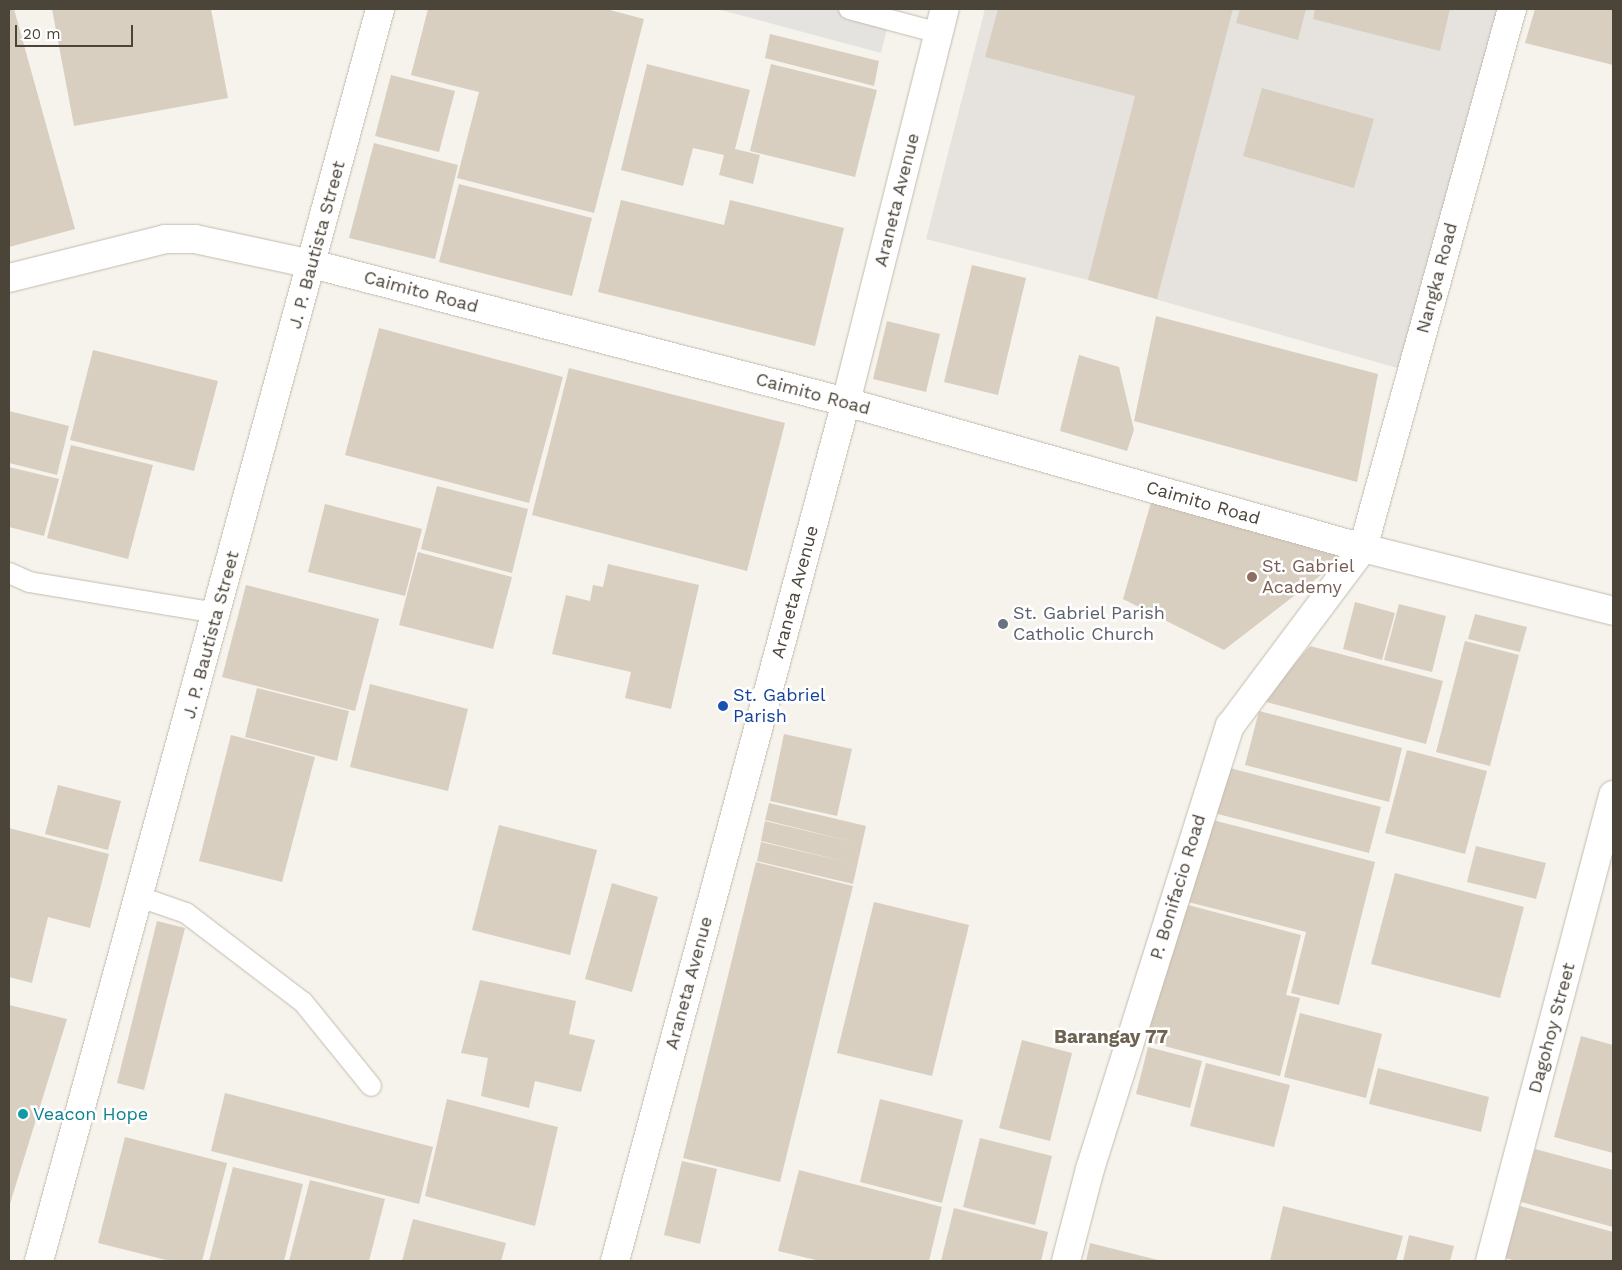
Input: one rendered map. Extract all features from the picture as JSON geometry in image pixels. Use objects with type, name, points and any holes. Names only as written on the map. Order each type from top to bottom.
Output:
[{"type":"street","name":"J. P. Bautista Street","points":[[39,1261],[140,897],[380,9]]},
{"type":"street","name":"Nangka Road","points":[[1363,548],[1512,9]]},
{"type":"street","name":"Araneta Avenue","points":[[615,1261],[846,402],[942,21]]},
{"type":"street","name":"Caimito Road","points":[[9,278],[165,239],[195,239],[312,264],[846,402],[1363,548],[1613,612]]},
{"type":"street","name":"P. Bonifacio Road","points":[[1066,1261],[1090,1169],[1230,726],[1363,548]]},
{"type":"street","name":"Dagohoy Street","points":[[1490,1261],[1613,795]]},
{"type":"lane","points":[[849,9],[942,21]]},
{"type":"lane","points":[[9,573],[28,582],[217,613]]},
{"type":"lane","points":[[140,897],[186,913],[303,1002],[371,1086]]},
{"type":"shaded area","points":[[717,9],[892,9],[881,53]]},
{"type":"shaded area","points":[[985,9],[1509,9],[1422,375],[1088,280],[926,239]]},
{"type":"building","points":[[9,9],[14,9],[75,229],[9,247]]},
{"type":"building","points":[[52,9],[211,9],[228,98],[74,126]]},
{"type":"building","points":[[428,9],[606,9],[644,19],[594,213],[457,178],[479,92],[411,75]]},
{"type":"building","points":[[998,9],[1233,9],[1157,299],[1088,280],[1135,96],[985,57]]},
{"type":"building","points":[[1240,9],[1306,9],[1298,40],[1236,23]]},
{"type":"building","points":[[1315,9],[1450,9],[1440,51],[1313,19]]},
{"type":"building","points":[[1535,9],[1613,9],[1613,65],[1525,43]]},
{"type":"building","points":[[770,34],[879,61],[874,86],[765,58]]},
{"type":"building","points":[[647,64],[750,90],[735,149],[760,155],[753,184],[719,175],[724,155],[693,148],[683,186],[621,170]]},
{"type":"building","points":[[771,64],[877,90],[855,177],[750,151]]},
{"type":"building","points":[[391,75],[455,91],[439,152],[375,136]]},
{"type":"building","points":[[1262,88],[1374,119],[1354,188],[1243,156]]},
{"type":"building","points":[[374,143],[458,165],[435,259],[349,238]]},
{"type":"building","points":[[459,184],[592,218],[572,296],[439,262]]},
{"type":"building","points":[[621,200],[724,225],[730,200],[844,228],[815,346],[598,292]]},
{"type":"building","points":[[972,265],[1026,278],[998,395],[944,382]]},
{"type":"building","points":[[1156,316],[1378,374],[1357,482],[1134,421]]},
{"type":"building","points":[[887,321],[940,334],[926,392],[873,379]]},
{"type":"building","points":[[379,328],[563,377],[529,503],[345,455]]},
{"type":"building","points":[[93,350],[218,381],[194,471],[70,440]]},
{"type":"building","points":[[1079,355],[1119,367],[1134,430],[1127,451],[1060,431]]},
{"type":"building","points":[[569,368],[785,423],[747,571],[532,515]]},
{"type":"building","points":[[9,411],[69,426],[57,475],[9,463]]},
{"type":"building","points":[[71,445],[153,465],[128,559],[47,538]]},
{"type":"building","points":[[9,467],[59,479],[44,536],[9,527]]},
{"type":"building","points":[[437,486],[528,509],[512,573],[421,549]]},
{"type":"building","name":"St. Gabriel Academy","points":[[1152,499],[1347,555],[1224,650],[1123,599]]},
{"type":"building","points":[[325,504],[422,529],[405,596],[308,572]]},
{"type":"building","points":[[418,552],[512,577],[493,649],[399,625]]},
{"type":"building","points":[[608,564],[699,585],[671,709],[625,698],[631,672],[552,654],[566,595],[590,601],[593,585],[603,587]]},
{"type":"building","points":[[246,585],[379,619],[355,711],[222,677]]},
{"type":"building","points":[[1355,602],[1395,613],[1382,660],[1343,649]]},
{"type":"building","points":[[1399,604],[1446,616],[1432,672],[1384,660]]},
{"type":"building","points":[[1475,614],[1527,627],[1520,652],[1468,639]]},
{"type":"building","points":[[1465,641],[1519,655],[1490,766],[1436,752]]},
{"type":"building","points":[[1310,646],[1443,681],[1426,744],[1262,701]]},
{"type":"building","points":[[370,684],[468,709],[448,791],[350,767]]},
{"type":"building","points":[[257,688],[349,711],[337,761],[245,737]]},
{"type":"building","points":[[1259,711],[1402,748],[1389,802],[1245,765]]},
{"type":"building","points":[[784,734],[852,749],[837,816],[770,801]]},
{"type":"building","points":[[231,735],[315,757],[282,882],[199,861]]},
{"type":"building","points":[[1407,750],[1487,771],[1465,854],[1385,833]]},
{"type":"building","points":[[1222,766],[1381,807],[1369,853],[1210,812]]},
{"type":"building","points":[[58,785],[121,801],[108,850],[45,834]]},
{"type":"building","points":[[769,803],[866,826],[853,884],[757,861],[761,842],[847,862],[761,841],[765,821],[853,842],[765,820]]},
{"type":"building","points":[[1201,817],[1375,862],[1339,1005],[1291,993],[1306,932],[1180,900]]},
{"type":"building","points":[[499,825],[597,850],[570,955],[472,930]]},
{"type":"building","points":[[9,828],[109,854],[90,928],[48,917],[32,983],[9,977]]},
{"type":"building","points":[[1476,846],[1546,863],[1536,899],[1467,882]]},
{"type":"building","points":[[756,862],[853,886],[780,1182],[683,1158]]},
{"type":"building","points":[[1395,873],[1524,907],[1500,998],[1371,964]]},
{"type":"building","points":[[612,883],[658,897],[632,992],[585,979]]},
{"type":"building","points":[[874,902],[969,925],[932,1076],[837,1053]]},
{"type":"building","points":[[1177,902],[1301,935],[1286,995],[1300,998],[1280,1076],[1141,1040]]},
{"type":"building","points":[[157,921],[185,928],[144,1090],[117,1083]]},
{"type":"building","points":[[480,980],[576,1001],[569,1034],[595,1040],[581,1092],[535,1081],[529,1108],[481,1096],[488,1058],[461,1053]]},
{"type":"building","name":"Veacon Hope","points":[[9,1005],[67,1019],[9,1207]]},
{"type":"building","points":[[1300,1013],[1382,1034],[1366,1098],[1284,1077]]},
{"type":"building","points":[[1581,1036],[1613,1045],[1613,1153],[1554,1137]]},
{"type":"building","points":[[1022,1040],[1072,1053],[1050,1141],[999,1128]]},
{"type":"building","points":[[1148,1047],[1202,1061],[1190,1108],[1136,1094]]},
{"type":"building","points":[[1206,1063],[1290,1085],[1274,1147],[1190,1126]]},
{"type":"building","points":[[1378,1068],[1489,1097],[1481,1132],[1369,1104]]},
{"type":"building","points":[[225,1093],[433,1147],[419,1204],[211,1151]]},
{"type":"building","points":[[447,1099],[558,1127],[535,1226],[425,1196]]},
{"type":"building","points":[[880,1099],[963,1120],[942,1203],[860,1182]]},
{"type":"building","points":[[125,1137],[227,1163],[202,1261],[170,1261],[98,1243]]},
{"type":"building","points":[[980,1138],[1052,1156],[1035,1225],[963,1207]]},
{"type":"building","points":[[1535,1149],[1613,1170],[1613,1227],[1521,1202]]},
{"type":"building","points":[[682,1161],[717,1169],[700,1244],[664,1235]]},
{"type":"building","points":[[233,1167],[303,1184],[284,1261],[209,1261]]},
{"type":"building","points":[[799,1170],[942,1207],[929,1261],[820,1261],[778,1251]]},
{"type":"building","points":[[310,1180],[385,1199],[369,1261],[289,1261]]},
{"type":"building","points":[[1283,1206],[1403,1236],[1396,1261],[1270,1261]]},
{"type":"building","points":[[1520,1206],[1613,1232],[1613,1261],[1516,1261],[1505,1258]]},
{"type":"building","points":[[954,1208],[1048,1232],[1041,1261],[941,1261]]},
{"type":"building","points":[[413,1219],[506,1243],[501,1261],[402,1261]]},
{"type":"building","points":[[1409,1235],[1454,1246],[1450,1261],[1403,1261]]},
{"type":"building","points":[[1090,1243],[1162,1261],[1086,1261]]},
{"type":"place","name":"St. Gabriel Academy","points":[[1252,577]]},
{"type":"place","name":"St. Gabriel Parish Catholic Church","points":[[1003,624]]},
{"type":"place","name":"St. Gabriel Parish","points":[[723,706]]},
{"type":"place","name":"Veacon Hope","points":[[23,1114]]},
{"type":"district","name":"Barangay 77","points":[[1111,1037]]}]
